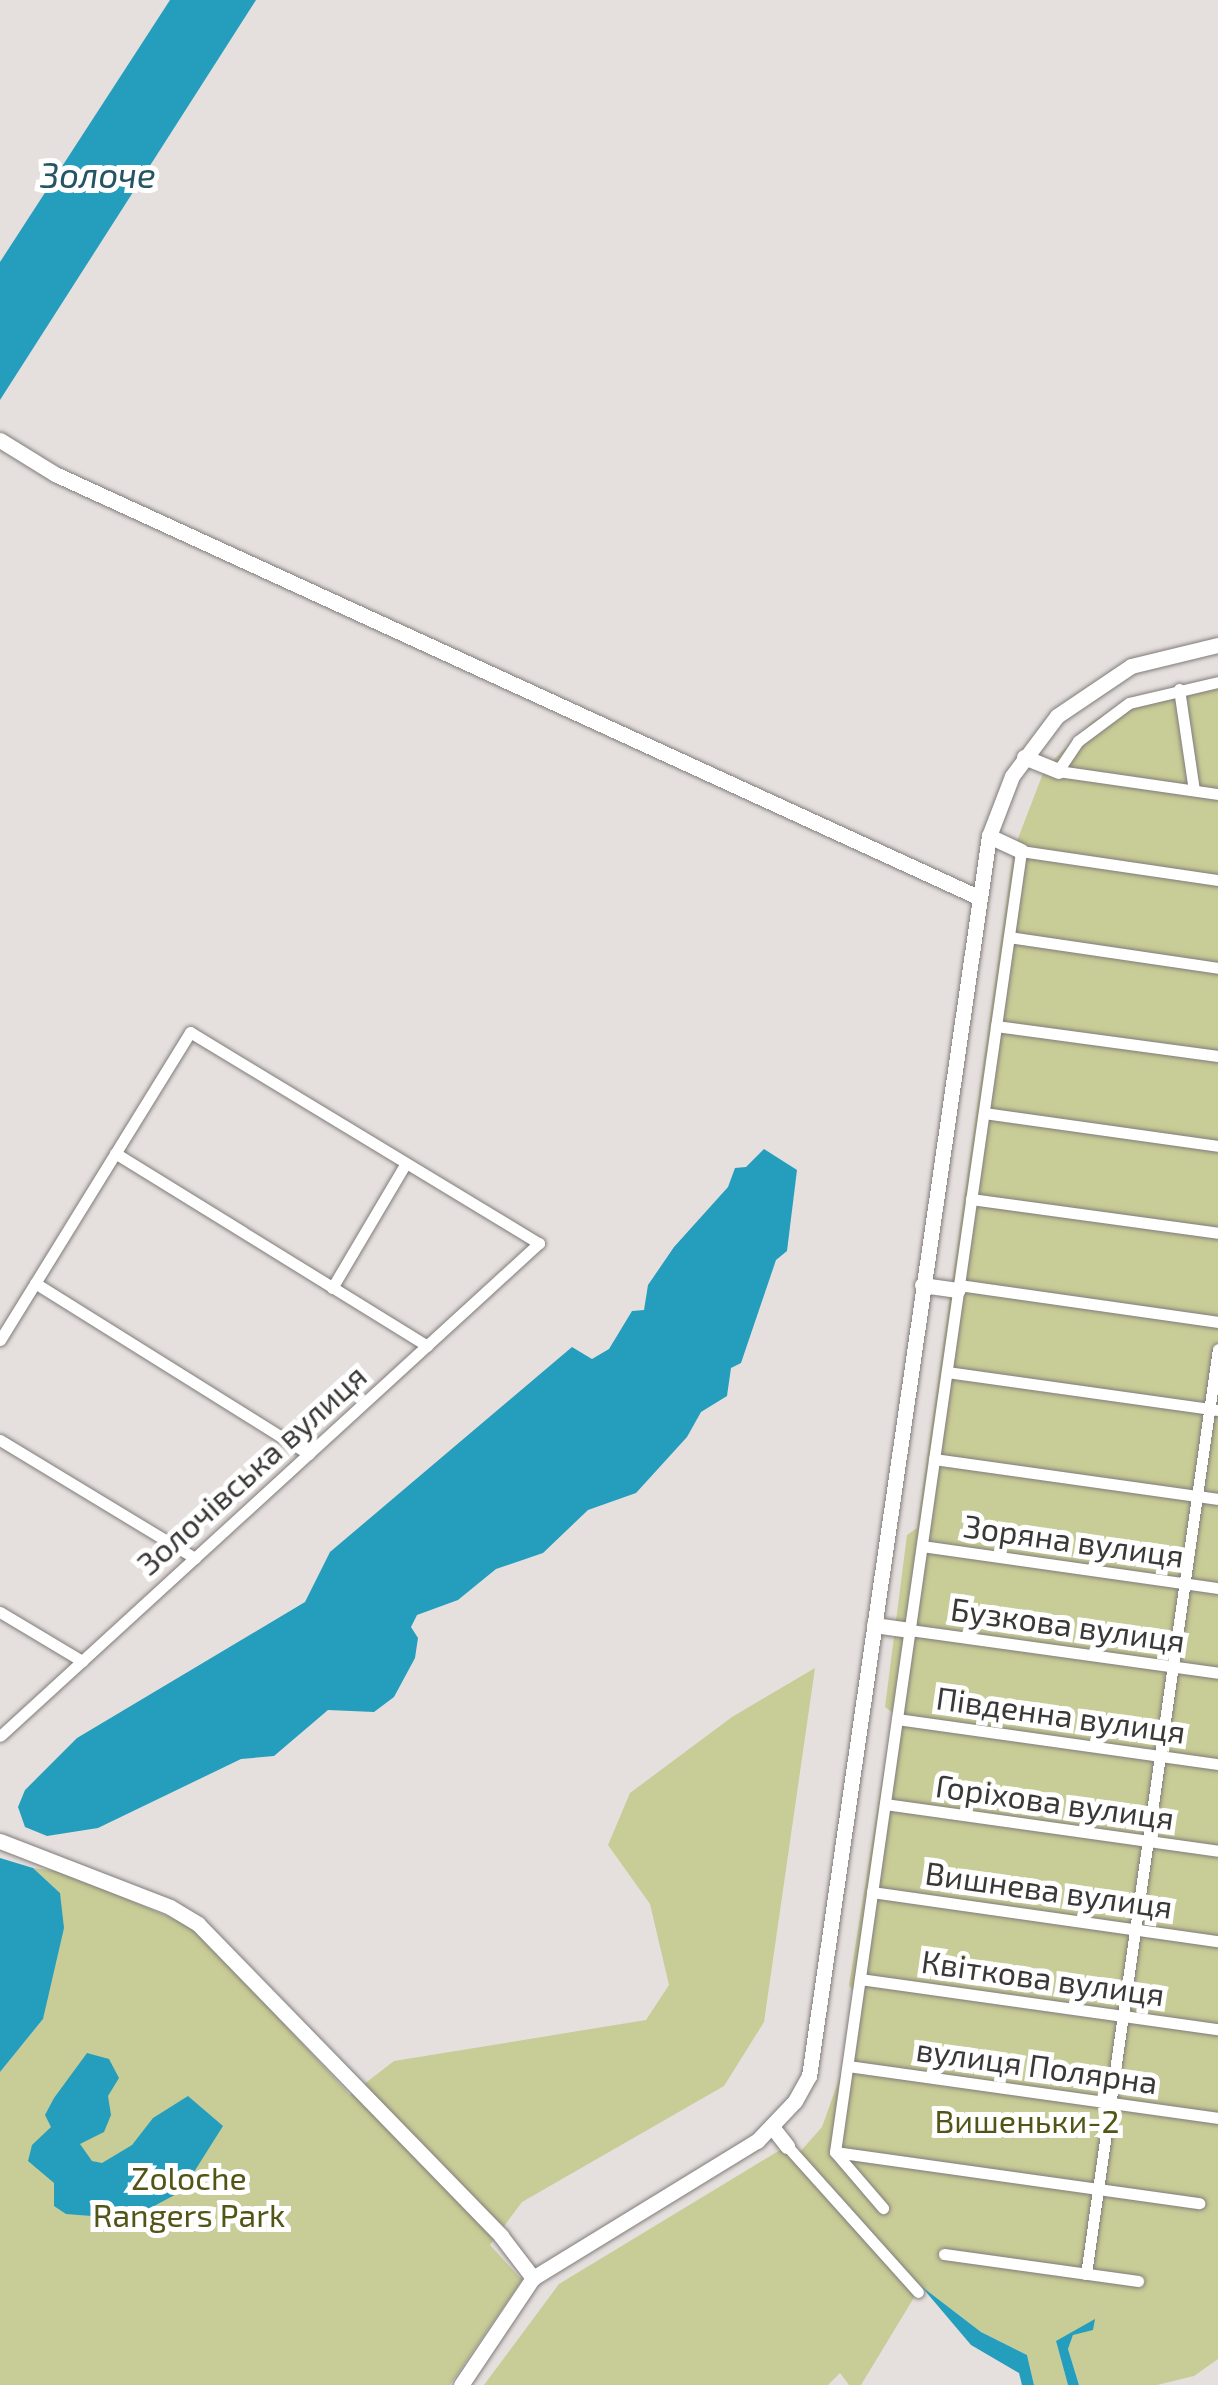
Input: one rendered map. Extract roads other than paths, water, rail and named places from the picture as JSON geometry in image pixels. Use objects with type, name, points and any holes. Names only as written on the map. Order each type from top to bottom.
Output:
[{"type":"street","points":[[0,440],[55,474],[976,896]]},
{"type":"street","points":[[460,2385],[533,2278],[772,2128],[809,2076],[976,896],[989,836],[1024,757],[1094,686],[1131,666],[1218,645]]},
{"type":"street","points":[[1058,771],[1098,724],[1129,704],[1218,682]]},
{"type":"street","points":[[1179,689],[1194,790]]},
{"type":"street","points":[[1024,757],[1058,771],[1218,794]]},
{"type":"street","points":[[989,836],[1021,850],[1218,880]]},
{"type":"street","points":[[883,2208],[836,2152],[1021,850]]},
{"type":"street","points":[[1009,937],[1218,968]]},
{"type":"street","points":[[996,1026],[1218,1056]]},
{"type":"street","points":[[0,1340],[190,1032],[406,1163],[332,1288]]},
{"type":"street","points":[[984,1113],[1218,1146]]},
{"type":"street","points":[[115,1153],[427,1346]]},
{"type":"street","name":"Золочівська вулиця","points":[[0,1736],[539,1244],[406,1163]]},
{"type":"street","points":[[971,1199],[1218,1233]]},
{"type":"street","points":[[35,1284],[309,1454]]},
{"type":"street","points":[[922,1285],[1218,1322]]},
{"type":"street","points":[[1086,2274],[1197,1496],[1214,1409],[1218,1350]]},
{"type":"street","points":[[946,1372],[1214,1409]]},
{"type":"street","points":[[0,1440],[195,1558]]},
{"type":"street","points":[[934,1459],[1218,1499]]},
{"type":"street","name":"Зоряна вулиця","points":[[922,1546],[1218,1588]]},
{"type":"street","points":[[0,1612],[82,1661]]},
{"type":"street","points":[[874,1625],[910,1630]]},
{"type":"street","name":"Бузкова вулиця","points":[[910,1630],[1218,1673]]},
{"type":"street","name":"Південна вулиця","points":[[897,1718],[1218,1764]]},
{"type":"street","name":"Горіхова вулиця","points":[[885,1804],[1218,1851]]},
{"type":"street","points":[[0,1841],[170,1907],[198,1924],[500,2236],[533,2278]]},
{"type":"street","name":"Вишнева вулиця","points":[[872,1892],[1218,1941]]},
{"type":"street","name":"Квіткова вулиця","points":[[860,1979],[1218,2029]]},
{"type":"street","name":"вулиця Полярна","points":[[848,2066],[1218,2118]]},
{"type":"street","points":[[772,2128],[918,2292]]},
{"type":"street","points":[[836,2152],[1199,2203]]},
{"type":"street","points":[[944,2254],[1138,2281]]},
{"type":"water","name":"Золоче","points":[[170,0],[256,0],[0,400],[0,262]]},
{"type":"water","points":[[764,1149],[797,1170],[787,1251],[776,1260],[741,1363],[731,1368],[727,1396],[701,1412],[687,1437],[636,1493],[588,1510],[543,1553],[496,1569],[458,1600],[417,1615],[411,1627],[418,1638],[415,1658],[394,1697],[374,1712],[328,1710],[274,1756],[241,1759],[98,1828],[47,1836],[25,1827],[18,1807],[25,1790],[77,1738],[305,1602],[330,1552],[572,1347],[592,1359],[609,1349],[632,1311],[644,1310],[648,1285],[674,1247],[728,1187],[735,1168],[746,1167]]},
{"type":"water","points":[[0,1858],[33,1868],[60,1893],[64,1928],[43,2019],[0,2072]]},
{"type":"water","points":[[87,2053],[109,2059],[119,2078],[108,2096],[111,2115],[104,2132],[80,2144],[92,2161],[102,2163],[132,2145],[153,2118],[188,2096],[223,2126],[182,2191],[130,2219],[66,2214],[54,2206],[54,2183],[28,2161],[32,2145],[51,2127],[45,2115],[54,2098]]},
{"type":"water","points":[[921,2286],[981,2332],[1027,2355],[1034,2385],[1022,2385],[1019,2373],[971,2345]]},
{"type":"water","points":[[1095,2319],[1093,2330],[1073,2335],[1068,2349],[1079,2385],[1068,2385],[1056,2341]]},
{"type":"park label","name":"Вишеньки-2","points":[[1027,2120]]},
{"type":"park label","name":"Zoloche Rangers Park","points":[[189,2196]]}]
